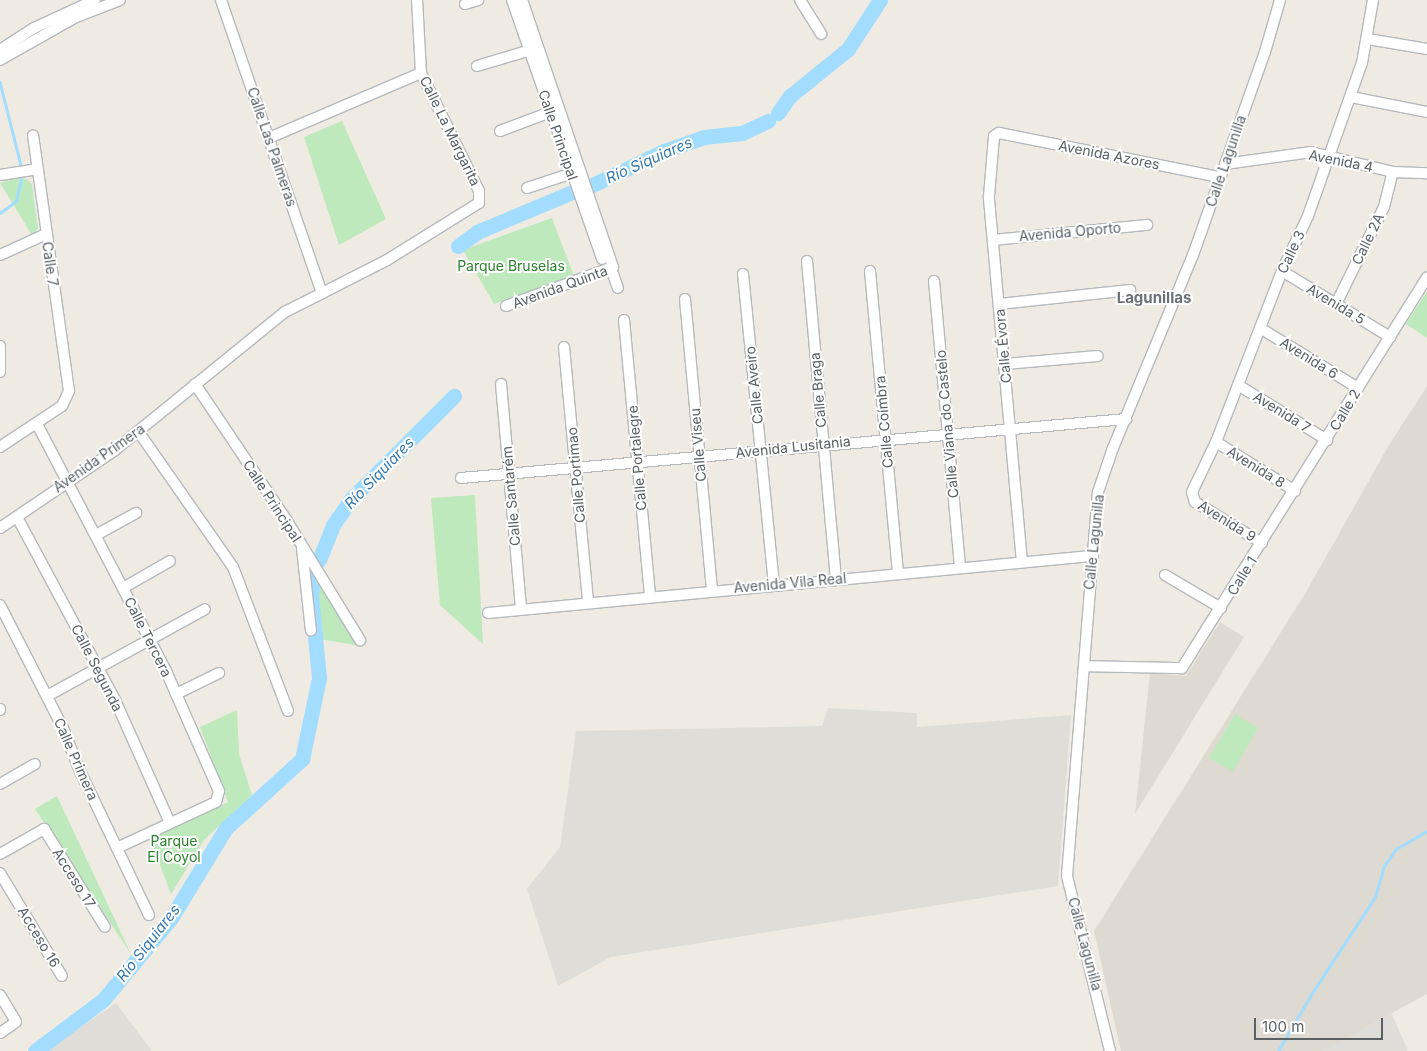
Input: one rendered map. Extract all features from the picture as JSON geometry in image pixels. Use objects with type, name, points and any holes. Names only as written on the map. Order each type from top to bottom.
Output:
[{"type":"street","points":[[0,50],[69,9],[95,0]]},
{"type":"street","points":[[69,9],[120,0]]},
{"type":"street","name":"Calle Las Palmeras","points":[[221,0],[322,293]]},
{"type":"street","name":"Calle La Margarita","points":[[417,0],[421,73],[479,191],[479,203]]},
{"type":"street","points":[[465,4],[478,0]]},
{"type":"street","name":"Calle Principal","points":[[512,0],[534,49]]},
{"type":"street","name":"Calle Principal","points":[[522,0],[534,49],[554,111],[618,288]]},
{"type":"street","points":[[800,0],[821,34]]},
{"type":"street","name":"Calle Lagunilla","points":[[1110,1051],[1067,876],[1091,556],[1098,492],[1193,255],[1266,52],[1280,0]]},
{"type":"street","name":"Calle 3","points":[[1192,497],[1216,442],[1282,271],[1308,216],[1351,97],[1368,39],[1373,0]]},
{"type":"street","points":[[0,60],[38,37],[42,29],[67,16],[69,9]]},
{"type":"street","points":[[1368,39],[1427,49]]},
{"type":"street","points":[[478,66],[534,49]]},
{"type":"street","points":[[269,138],[421,73]]},
{"type":"street","points":[[1351,97],[1427,112]]},
{"type":"street","points":[[500,131],[554,111]]},
{"type":"street","name":"Avenida Azores","points":[[999,133],[1220,177]]},
{"type":"street","name":"Calle Évora","points":[[999,133],[994,136],[988,176],[1022,562]]},
{"type":"street","name":"Calle 7","points":[[33,136],[69,391],[62,406],[36,424]]},
{"type":"street","name":"Avenida 4","points":[[1225,164],[1310,152],[1393,172],[1427,173]]},
{"type":"street","points":[[0,175],[38,169]]},
{"type":"street","name":"Calle 2A","points":[[1336,304],[1384,207],[1393,172]]},
{"type":"street","points":[[527,188],[575,173]]},
{"type":"street","name":"Avenida Primera","points":[[0,528],[138,431],[259,331],[322,293],[409,248],[479,203]]},
{"type":"street","name":"Avenida Oporto","points":[[993,240],[1147,225]]},
{"type":"street","points":[[0,255],[46,234]]},
{"type":"street","name":"Calle Braga","points":[[807,261],[836,579]]},
{"type":"street","name":"Avenida Quinta","points":[[506,306],[610,268]]},
{"type":"street","name":"Calle Coímbra","points":[[870,271],[898,573]]},
{"type":"street","name":"Avenida 5","points":[[1282,271],[1390,337]]},
{"type":"street","name":"Calle Aveiro","points":[[743,274],[774,585]]},
{"type":"street","name":"Calle 2","points":[[1262,543],[1427,277]]},
{"type":"street","name":"Calle Viana do Castelo","points":[[934,281],[960,567]]},
{"type":"street","points":[[999,304],[1130,290]]},
{"type":"street","name":"Calle Viseu","points":[[685,299],[698,456],[712,590]]},
{"type":"street","name":"Calle Portalegre","points":[[624,320],[650,596]]},
{"type":"street","name":"Avenida 6","points":[[1260,328],[1358,388]]},
{"type":"street","points":[[0,346],[0,372]]},
{"type":"street","name":"Calle Portimao","points":[[564,347],[588,602]]},
{"type":"street","points":[[1006,364],[1098,356]]},
{"type":"street","name":"Calle Principal","points":[[195,384],[301,544],[311,631]]},
{"type":"street","name":"Calle Santarém","points":[[501,384],[521,609]]},
{"type":"street","name":"Avenida 7","points":[[1238,385],[1327,440]]},
{"type":"street","name":"Avenida Lusitania","points":[[461,478],[886,438],[1010,430],[1126,419]]},
{"type":"street","points":[[0,447],[36,424],[68,480]]},
{"type":"street","points":[[138,431],[233,568],[288,711]]},
{"type":"street","name":"Avenida 8","points":[[1216,442],[1295,491]]},
{"type":"street","name":"Calle Tercera","points":[[68,480],[176,694],[219,798],[216,802],[170,823]]},
{"type":"street","name":"Avenida 9","points":[[1192,497],[1262,543]]},
{"type":"street","points":[[96,535],[136,513]]},
{"type":"street","name":"Calle Segunda","points":[[17,517],[99,668],[170,823]]},
{"type":"street","name":"Calle 1","points":[[1084,666],[1182,668],[1262,543]]},
{"type":"street","points":[[301,544],[360,640]]},
{"type":"street","name":"Avenida Vila Real","points":[[488,613],[712,590],[1091,556]]},
{"type":"street","points":[[123,588],[170,561]]},
{"type":"street","points":[[1165,575],[1222,608]]},
{"type":"street","name":"Calle Primera","points":[[0,605],[47,696],[149,915]]},
{"type":"street","points":[[47,696],[205,609]]},
{"type":"street","points":[[176,694],[219,672]]},
{"type":"street","points":[[0,784],[35,764]]},
{"type":"street","points":[[117,848],[170,823]]},
{"type":"street","name":"Acceso 17","points":[[0,854],[44,829],[104,927]]},
{"type":"street","name":"Acceso 16","points":[[0,873],[62,976]]},
{"type":"street","points":[[0,995],[16,1022],[0,1033]]},
{"type":"shaded area","points":[[1427,386],[1427,994],[1322,1051],[1121,1051],[1094,931],[1306,592],[1389,445]]},
{"type":"shaded area","points":[[1220,622],[1244,637],[1135,814],[1150,673],[1186,676]]},
{"type":"shaded area","points":[[828,708],[917,713],[917,727],[1071,715],[1058,886],[611,957],[558,986],[527,889],[560,847],[576,731],[822,726]]},
{"type":"shaded area","points":[[116,1003],[152,1051],[45,1051]]},
{"type":"shaded area","points":[[1391,1012],[1408,1051],[1321,1051]]},
{"type":"green space","points":[[342,121],[386,219],[339,245],[304,137]]},
{"type":"green space","points":[[16,178],[27,179],[32,184],[38,229],[32,235],[0,183]]},
{"type":"green space","name":"Parque Bruselas","points":[[552,218],[574,276],[494,304],[463,250]]},
{"type":"green space","points":[[1427,292],[1427,338],[1406,324]]},
{"type":"green space","points":[[475,495],[483,644],[440,605],[431,498]]},
{"type":"green space","points":[[316,575],[361,646],[319,639],[314,595]]},
{"type":"green space","name":"Parque El Coyol","points":[[237,710],[239,754],[252,795],[204,840],[171,894],[150,839],[228,802],[200,727]]},
{"type":"green space","points":[[1235,714],[1258,728],[1233,772],[1209,758]]},
{"type":"green space","points":[[57,796],[131,954],[35,809]]},
{"type":"waterway","name":"Río Siquiares","points":[[778,113],[790,96],[848,49],[880,0]]},
{"type":"waterway","points":[[0,82],[21,165]]},
{"type":"waterway","name":"Río Siquiares","points":[[588,187],[664,151],[704,137],[742,133],[768,121]]},
{"type":"waterway","points":[[0,213],[16,201],[21,179]]},
{"type":"waterway","name":"Río Siquiares","points":[[458,246],[477,232],[572,192]]},
{"type":"waterway","name":"Río Siquiares","points":[[319,560],[333,525],[351,499],[454,396]]},
{"type":"waterway","name":"Río Siquiares","points":[[35,1051],[103,1000],[171,918],[226,828],[302,759],[319,678],[311,595],[313,576]]},
{"type":"waterway","points":[[1278,1051],[1312,993],[1375,897],[1384,866],[1396,849],[1427,831]]},
{"type":"district","name":"Lagunillas","points":[[1154,298]]}]
